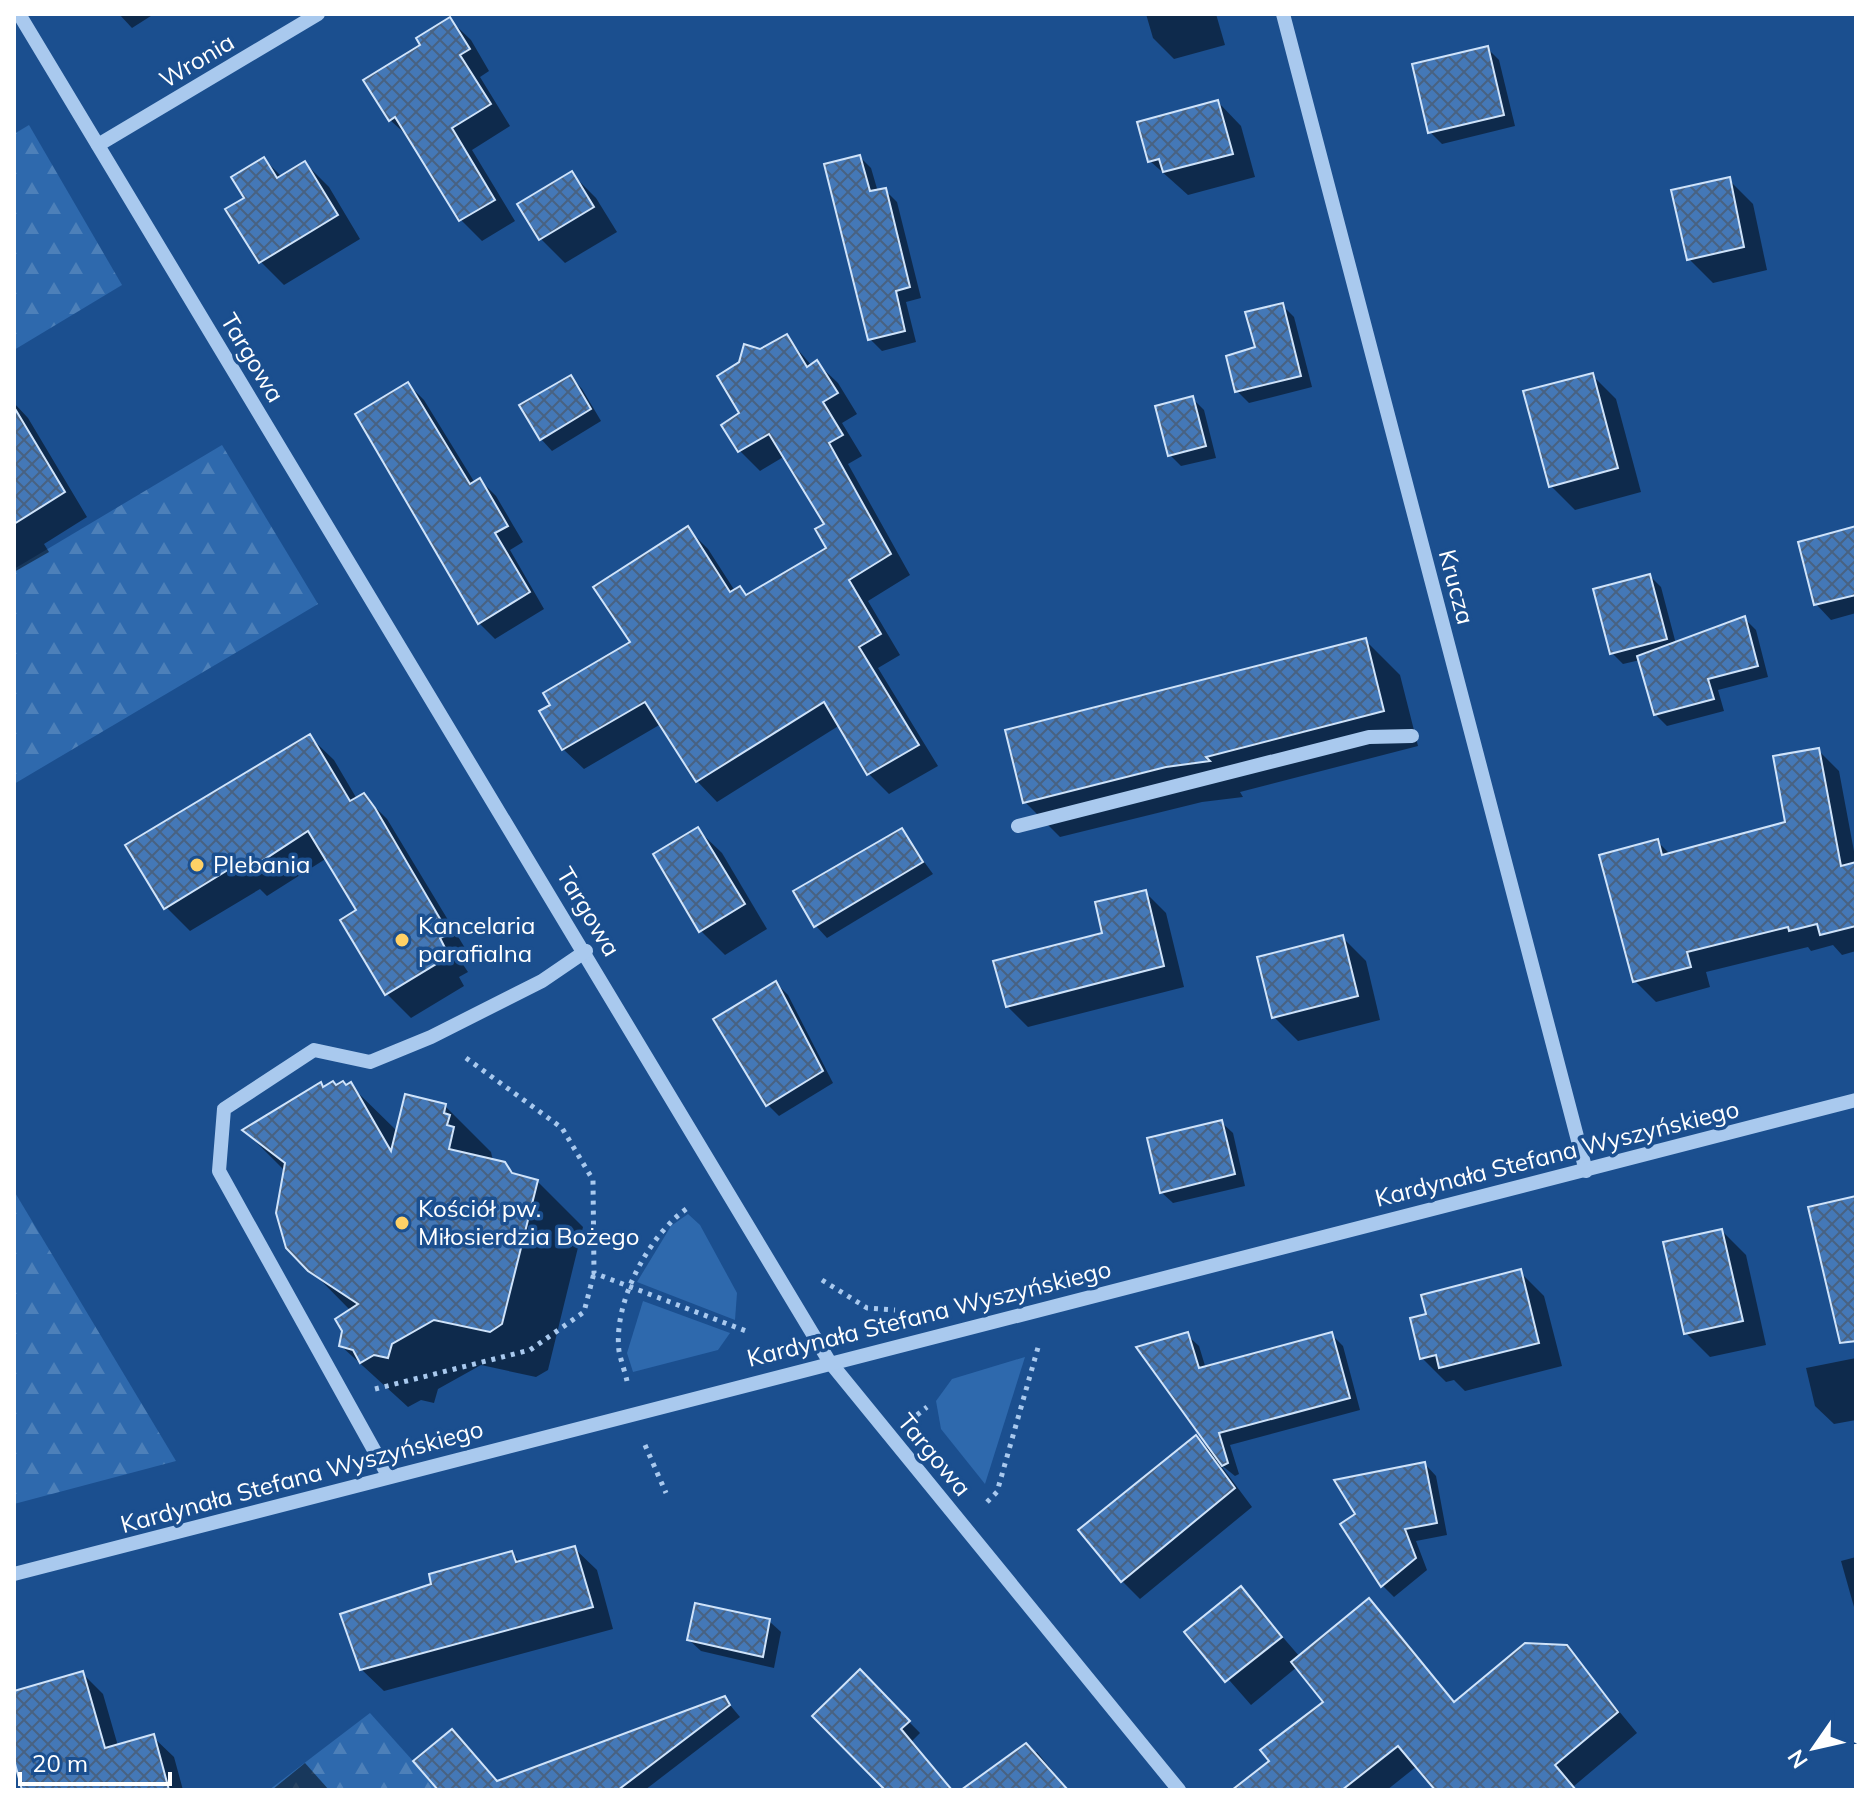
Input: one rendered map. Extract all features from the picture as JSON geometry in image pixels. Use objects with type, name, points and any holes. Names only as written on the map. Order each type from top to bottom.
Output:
[{"type":"street","name":"Targowa","points":[[19,14],[586,951],[829,1361],[1179,1790]]},
{"type":"street","name":"Wronia","points":[[98,145],[318,14]]},
{"type":"street","name":"Krucza","points":[[1283,14],[1586,1171]]},
{"type":"street","points":[[1018,826],[1369,737],[1412,736]]},
{"type":"street","points":[[389,1477],[219,1171],[224,1109],[314,1050],[370,1062],[431,1037],[542,981],[586,951]]},
{"type":"street","name":"Kardynała Stefana Wyszyńskiego","points":[[14,1574],[829,1361],[1856,1100]]},
{"type":"path","points":[[343,1397],[530,1350],[584,1312],[594,1273],[593,1180],[562,1128],[466,1058],[431,1037]]},
{"type":"path","points":[[627,1381],[619,1349],[628,1285],[667,1222],[689,1207]]},
{"type":"path","points":[[594,1273],[746,1331]]},
{"type":"path","points":[[817,1273],[832,1288],[867,1308],[881,1311],[910,1306]]},
{"type":"path","points":[[986,1503],[997,1492],[1039,1344]]},
{"type":"path","points":[[645,1447],[666,1493]]},
{"type":"green space","points":[[29,125],[122,285],[14,350],[14,134]]},
{"type":"green space","points":[[222,445],[318,604],[14,784],[14,569]]},
{"type":"green space","points":[[14,1191],[176,1461],[14,1504]]},
{"type":"green space","points":[[688,1214],[700,1225],[737,1293],[735,1320],[637,1282],[671,1226]]},
{"type":"green space","points":[[643,1301],[730,1333],[718,1350],[633,1372],[627,1353]]},
{"type":"green space","points":[[1025,1357],[985,1484],[941,1429],[936,1401],[952,1379]]},
{"type":"green space","points":[[370,1713],[439,1790],[269,1790]]},
{"type":"building","points":[[450,17],[470,49],[460,55],[491,104],[452,128],[495,200],[459,221],[395,117],[389,121],[363,80],[420,45],[416,38]]},
{"type":"building","points":[[1488,46],[1504,115],[1428,133],[1412,64]]},
{"type":"building","points":[[1218,100],[1233,154],[1163,172],[1159,159],[1148,162],[1137,122]]},
{"type":"building","points":[[860,155],[870,191],[886,188],[910,287],[896,291],[905,331],[868,340],[824,164]]},
{"type":"building","points":[[264,157],[277,178],[305,161],[338,215],[259,263],[225,209],[244,198],[231,177]]},
{"type":"building","points":[[572,171],[594,207],[539,240],[517,204]]},
{"type":"building","points":[[1730,177],[1744,247],[1687,260],[1671,190]]},
{"type":"building","points":[[1283,303],[1301,376],[1235,392],[1226,356],[1255,347],[1245,312]]},
{"type":"building","points":[[787,334],[807,367],[817,360],[838,393],[823,402],[843,435],[829,443],[891,554],[849,580],[881,634],[859,647],[919,745],[867,775],[824,702],[696,782],[645,702],[562,750],[539,711],[550,705],[543,693],[630,642],[593,587],[688,526],[730,592],[740,586],[746,595],[826,548],[815,529],[824,524],[769,434],[738,452],[721,425],[739,413],[717,376],[739,362],[744,344],[760,349]]},
{"type":"building","points":[[1593,373],[1618,468],[1549,487],[1523,391]]},
{"type":"building","points":[[571,375],[591,409],[540,440],[519,405]]},
{"type":"building","points":[[408,382],[470,484],[480,478],[508,526],[495,533],[530,592],[478,624],[355,414]]},
{"type":"building","points":[[1193,396],[1206,446],[1168,456],[1155,406]]},
{"type":"building","points":[[14,407],[65,492],[14,524]]},
{"type":"building","points":[[1856,526],[1856,595],[1814,605],[1798,542]]},
{"type":"building","points":[[1650,574],[1667,639],[1610,654],[1593,589]]},
{"type":"building","points":[[1745,616],[1758,666],[1708,679],[1714,699],[1654,715],[1637,656]]},
{"type":"building","points":[[1366,638],[1384,711],[1206,757],[1210,761],[1166,767],[1023,803],[1005,730]]},
{"type":"building","name":"Plebania","points":[[310,734],[350,801],[364,793],[375,808],[449,934],[440,938],[445,948],[437,953],[441,961],[385,995],[340,920],[356,910],[308,831],[242,874],[236,865],[164,909],[125,845]]},
{"type":"building","points":[[1819,748],[1841,866],[1856,862],[1856,926],[1820,935],[1817,924],[1789,931],[1788,927],[1687,952],[1691,967],[1633,982],[1599,855],[1658,839],[1662,855],[1785,822],[1773,756]]},
{"type":"building","points":[[698,827],[745,904],[699,932],[653,854]]},
{"type":"building","points":[[902,828],[923,862],[814,927],[793,891]]},
{"type":"building","points":[[1146,890],[1164,966],[1006,1007],[993,961],[1102,933],[1095,902]]},
{"type":"building","points":[[1343,935],[1358,996],[1272,1018],[1257,957]]},
{"type":"building","points":[[776,981],[823,1071],[766,1106],[713,1019]]},
{"type":"building","name":"Kościół pw. Miłosierdzia Bożego","points":[[333,1081],[336,1085],[343,1081],[346,1085],[351,1082],[391,1151],[405,1094],[446,1104],[444,1113],[450,1115],[447,1125],[454,1127],[449,1149],[505,1162],[512,1173],[538,1180],[502,1324],[490,1332],[434,1320],[392,1344],[388,1358],[374,1355],[360,1363],[353,1350],[339,1346],[342,1331],[335,1319],[358,1304],[308,1271],[286,1248],[276,1213],[285,1163],[242,1130],[321,1082],[323,1087]]},
{"type":"building","points":[[1222,1120],[1235,1174],[1160,1193],[1147,1138]]},
{"type":"building","points":[[1856,1196],[1856,1341],[1840,1343],[1808,1207]]},
{"type":"building","points":[[1722,1229],[1743,1321],[1684,1334],[1663,1242]]},
{"type":"building","points":[[1521,1269],[1539,1343],[1439,1368],[1436,1355],[1420,1359],[1410,1318],[1426,1314],[1421,1295]]},
{"type":"building","points":[[1188,1332],[1199,1368],[1332,1332],[1350,1398],[1219,1433],[1228,1463],[1222,1466],[1136,1347]]},
{"type":"building","points":[[1196,1435],[1235,1488],[1121,1582],[1078,1530]]},
{"type":"building","points":[[1425,1462],[1437,1523],[1405,1529],[1416,1558],[1381,1587],[1340,1524],[1355,1514],[1334,1480]]},
{"type":"building","points":[[575,1546],[593,1607],[360,1670],[340,1614],[431,1584],[429,1574],[512,1551],[516,1562]]},
{"type":"building","points":[[1241,1586],[1282,1637],[1225,1682],[1184,1632]]},
{"type":"building","points":[[1369,1598],[1454,1702],[1525,1643],[1567,1645],[1618,1712],[1555,1765],[1576,1790],[1435,1790],[1398,1746],[1342,1790],[1232,1790],[1269,1761],[1260,1750],[1323,1702],[1291,1662]]},
{"type":"building","points":[[695,1603],[770,1619],[763,1657],[687,1640]]},
{"type":"building","points":[[860,1669],[910,1721],[901,1729],[952,1790],[885,1790],[812,1716]]},
{"type":"building","points":[[83,1671],[105,1748],[154,1734],[169,1790],[22,1790],[14,1760],[14,1691]]},
{"type":"building","points":[[725,1696],[730,1705],[618,1790],[438,1790],[413,1761],[452,1729],[497,1781]]},
{"type":"building","points":[[1026,1743],[1068,1790],[961,1790]]},
{"type":"place","name":"Plebania","points":[[197,865]]},
{"type":"place","name":"Kancelaria parafialna","points":[[402,940]]},
{"type":"place","name":"Kościół pw. Miłosierdzia Bożego","points":[[402,1223]]}]
